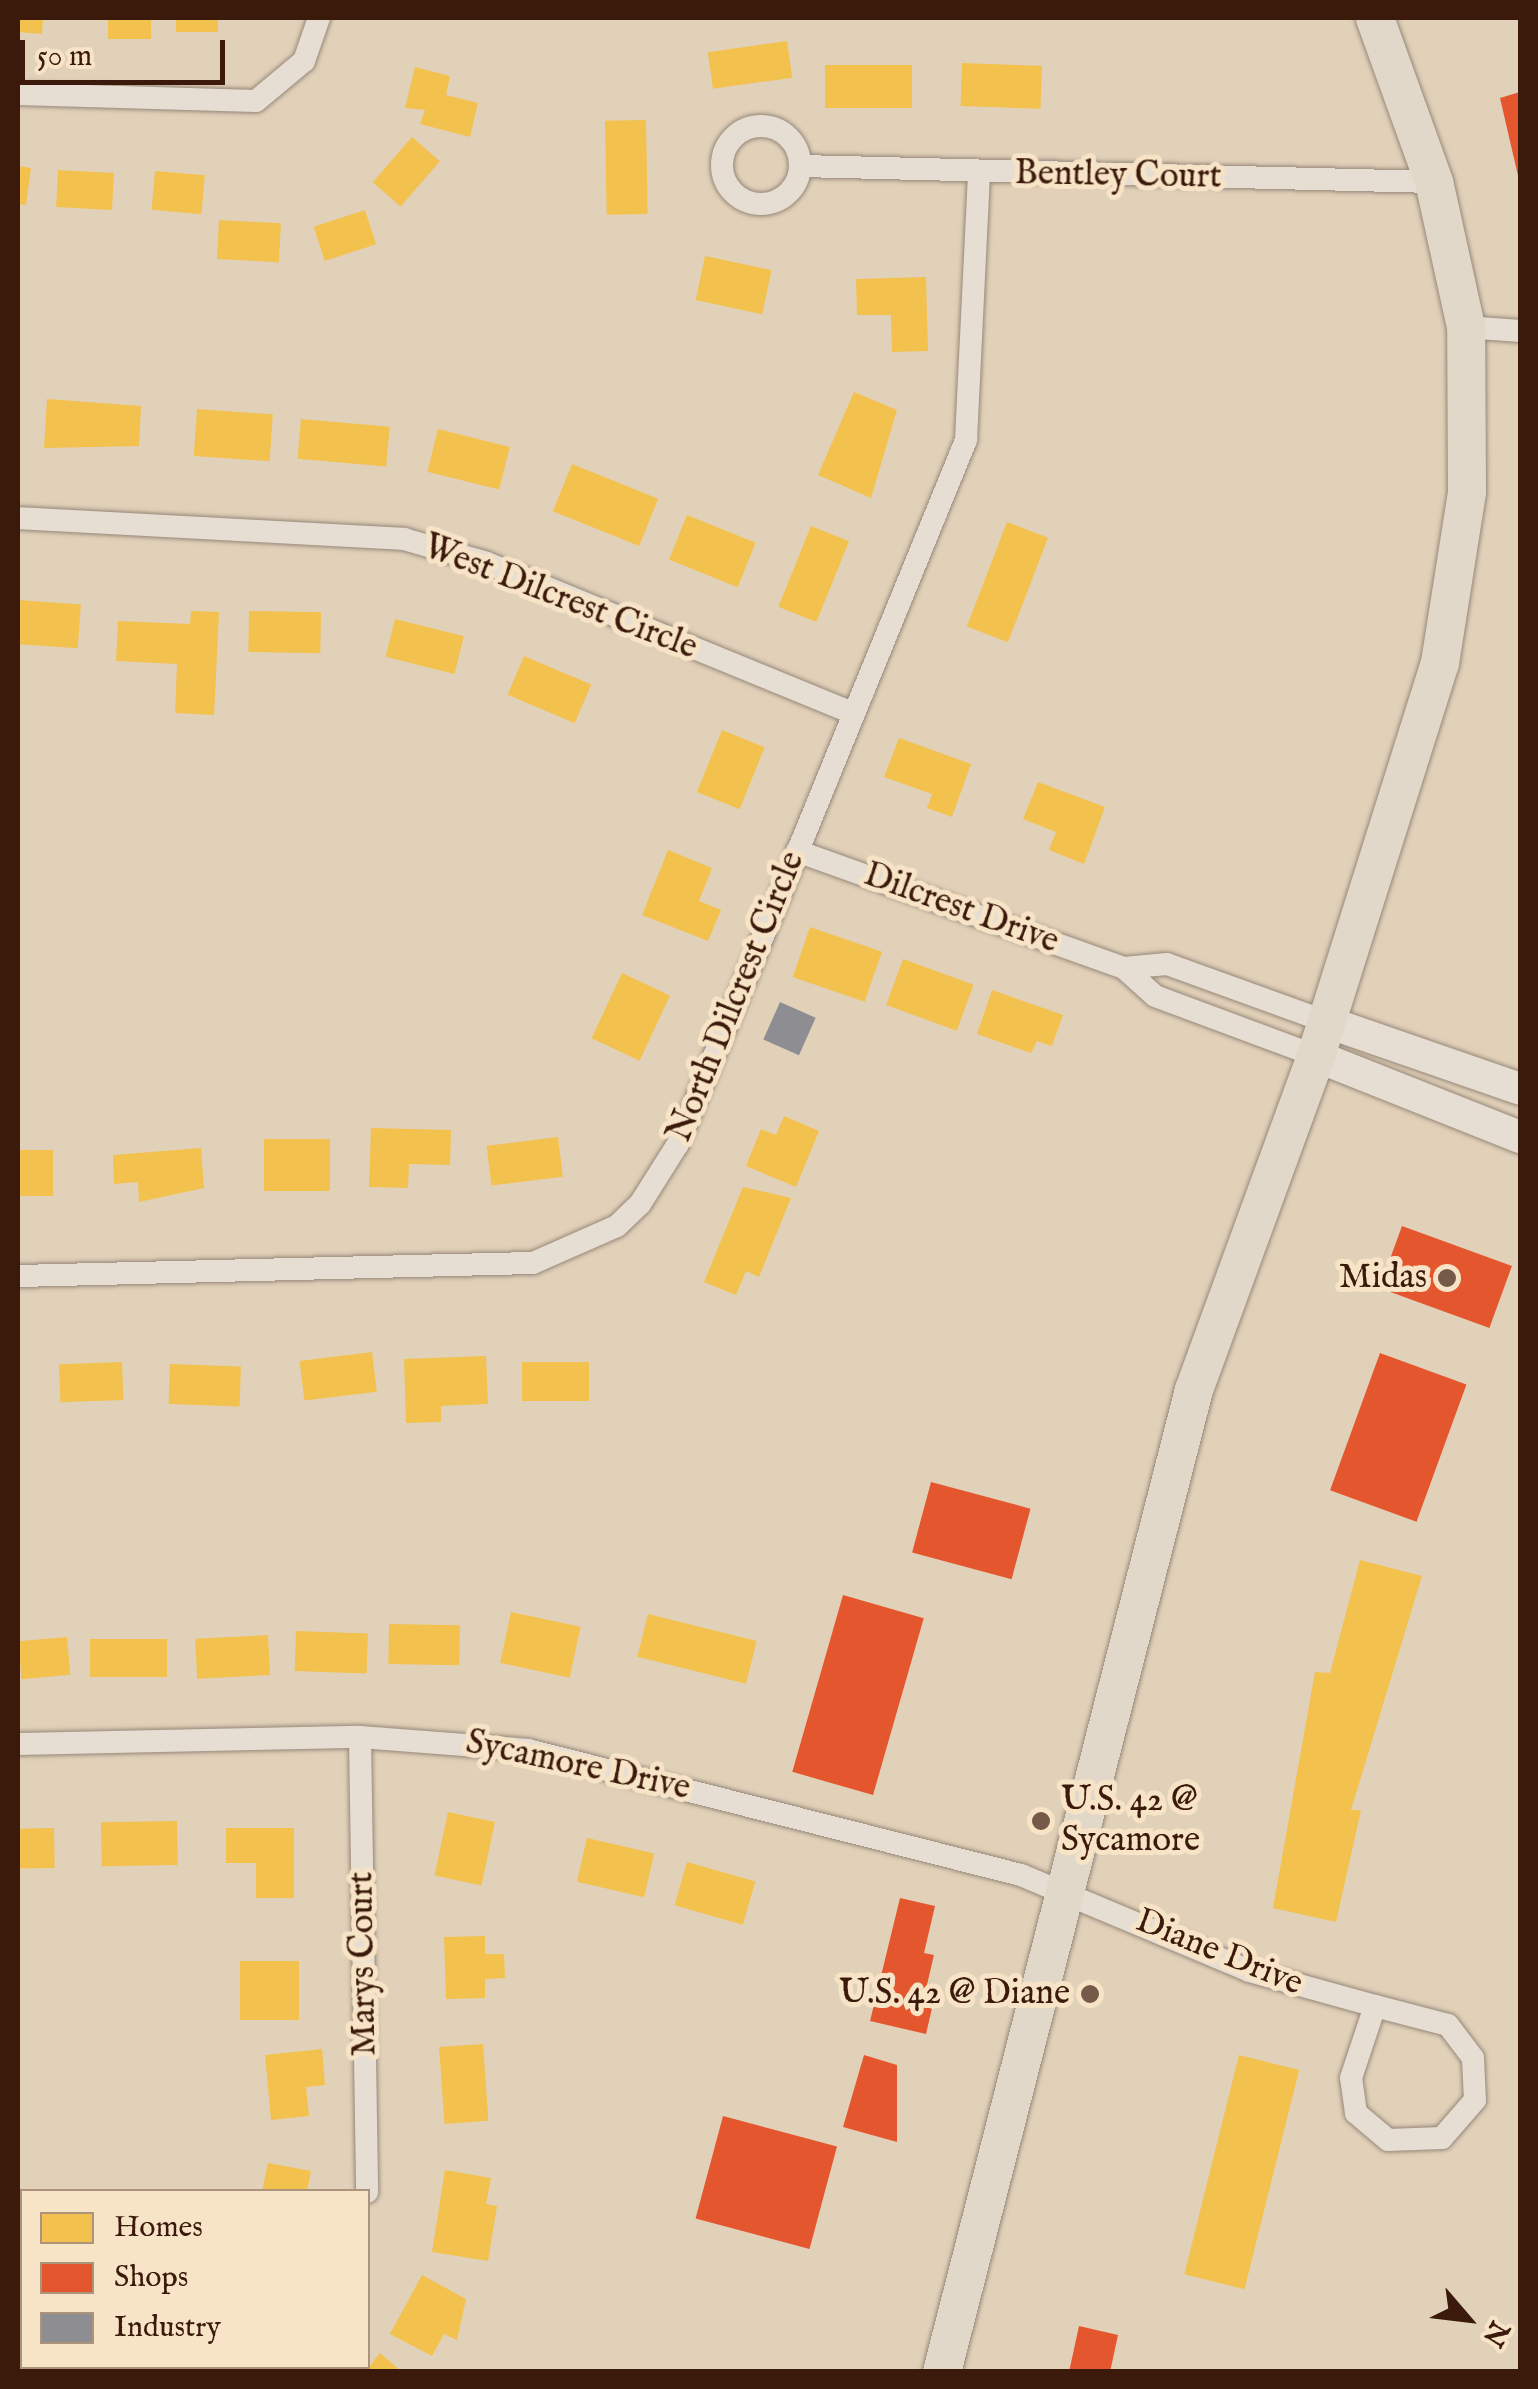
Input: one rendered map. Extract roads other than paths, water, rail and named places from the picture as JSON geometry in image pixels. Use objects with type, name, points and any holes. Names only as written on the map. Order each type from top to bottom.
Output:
[{"type":"main road","points":[[942,2372],[1194,1390],[1322,1039],[1440,663],[1467,492],[1466,327],[1434,182],[1375,18]]},
{"type":"main road","points":[[1322,1039],[1520,1089]]},
{"type":"main road","points":[[1322,1039],[1520,1136]]},
{"type":"street","points":[[18,94],[256,101],[304,61],[318,18]]},
{"type":"street","name":"Bentley Court","points":[[801,166],[979,174],[1434,182]]},
{"type":"street","name":"North Dilcrest Circle","points":[[18,1276],[511,1265],[564,1255],[617,1226],[678,1144],[969,426],[979,174]]},
{"type":"street","points":[[1466,327],[1520,331]]},
{"type":"street","name":"West Dilcrest Circle","points":[[18,518],[404,539],[487,563],[852,713]]},
{"type":"street","name":"Dilcrest Drive","points":[[797,851],[1124,968],[1156,996],[1322,1039]]},
{"type":"street","name":"Dilcrest Drive","points":[[1124,968],[1166,964],[1322,1039]]},
{"type":"street","name":"Sycamore Drive","points":[[18,1744],[360,1737],[545,1754],[957,1857],[1064,1895]]},
{"type":"street","name":"Marys Court","points":[[360,1737],[366,2189]]},
{"type":"street","name":"Diane Drive","points":[[1064,1895],[1249,1971],[1448,2025],[1473,2058],[1475,2100],[1442,2138],[1388,2140],[1356,2114],[1351,2078],[1375,2006]]},
{"type":"place","name":"Midas","points":[[1447,1278]]},
{"type":"place","name":"U.S. 42 @ Sycamore","points":[[1041,1821]]},
{"type":"place","name":"U.S. 42 @ Diane","points":[[1090,1994]]}]
